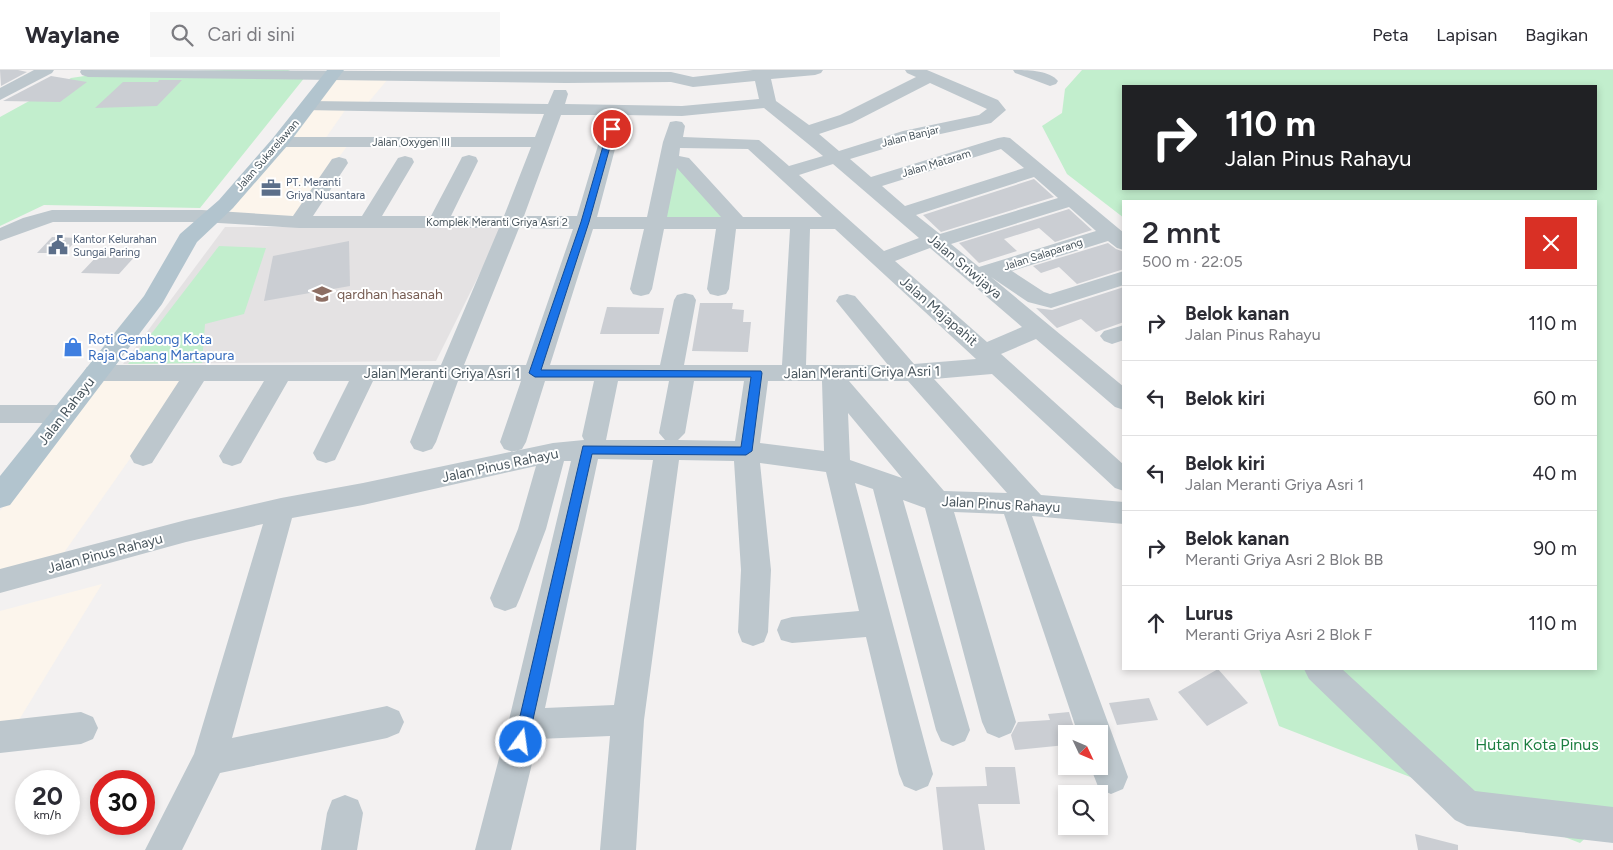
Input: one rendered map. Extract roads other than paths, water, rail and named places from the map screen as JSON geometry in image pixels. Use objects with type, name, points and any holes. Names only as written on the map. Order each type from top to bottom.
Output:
[{"type":"main road","name":"Jalan Sukarelawan","points":[[205,220],[280,142],[309,106],[328,72]]},
{"type":"main road","name":"Jalan Sukarelawan","points":[[205,220],[210,202],[328,72]]},
{"type":"main road","name":"Jalan Rahayu","points":[[0,497],[154,299],[188,239],[205,220]]},
{"type":"street","points":[[0,95],[46,70]]},
{"type":"street","points":[[88,72],[672,74],[693,82],[762,72],[823,70]]},
{"type":"street","points":[[913,70],[997,108],[991,116],[985,119],[1002,138],[1117,238]]},
{"type":"street","points":[[1021,70],[1050,81]]},
{"type":"street","points":[[309,106],[679,111],[768,103],[762,72]]},
{"type":"street","points":[[423,442],[448,373],[512,222],[568,74]]},
{"type":"street","points":[[806,132],[846,119],[929,77]]},
{"type":"street","name":"Jalan Sriwijaya","points":[[768,103],[806,132],[935,241],[985,272],[1038,329],[1122,399]]},
{"type":"street","points":[[513,442],[585,222],[617,110]]},
{"type":"street","points":[[641,289],[679,111]]},
{"type":"street","name":"Jalan Banjar","points":[[786,173],[909,136],[985,119]]},
{"type":"street","name":"Jalan Mataram","points":[[868,184],[1002,138]]},
{"type":"street","name":"Jalan Oxygen III","points":[[280,142],[542,142]]},
{"type":"street","name":"Jalan Majapahit","points":[[672,142],[753,144],[992,358],[1122,479]]},
{"type":"street","points":[[438,222],[469,161]]},
{"type":"street","points":[[368,222],[405,162]]},
{"type":"street","points":[[668,162],[682,162],[733,223],[718,289]]},
{"type":"street","points":[[299,222],[339,163]]},
{"type":"street","points":[[902,213],[1037,170]]},
{"type":"street","points":[[880,259],[1072,200]]},
{"type":"street","points":[[0,235],[30,222],[52,216],[205,220]]},
{"type":"street","name":"Komplek Meranti Griya Asri 2","points":[[205,220],[299,222],[841,223]]},
{"type":"street","points":[[794,373],[800,223]]},
{"type":"street","name":"Jalan Salaparang","points":[[985,272],[1117,238]]},
{"type":"street","points":[[985,272],[1036,297],[1051,301],[1122,279]]},
{"type":"street","points":[[618,850],[628,720],[669,441],[685,300]]},
{"type":"street","points":[[847,301],[1032,503],[1025,504],[1092,725]]},
{"type":"street","points":[[992,358],[1038,329]]},
{"type":"street","name":"Jalan Meranti Griya Asri 1","points":[[95,373],[794,373],[832,377],[911,373],[992,358]]},
{"type":"street","points":[[143,456],[197,373]]},
{"type":"street","points":[[232,456],[281,373]]},
{"type":"street","points":[[326,453],[365,373]]},
{"type":"street","points":[[493,850],[526,724],[608,373]]},
{"type":"street","points":[[754,632],[756,570],[746,451],[757,373]]},
{"type":"street","points":[[832,377],[837,465],[916,774]]},
{"type":"street","points":[[832,377],[937,501],[999,722]]},
{"type":"street","points":[[0,414],[63,414]]},
{"type":"street","name":"Jalan Pinus Rahayu","points":[[0,581],[186,531],[281,509],[363,494],[553,453],[591,443],[669,441],[823,461],[937,501],[1025,504],[1122,513]]},
{"type":"street","points":[[506,598],[532,529],[553,453]]},
{"type":"street","points":[[885,482],[952,730]]},
{"type":"street","points":[[163,850],[210,759],[281,509]]},
{"type":"street","points":[[792,630],[876,623]]},
{"type":"street","points":[[1321,670],[1467,808],[1613,825]]},
{"type":"street","points":[[526,724],[628,720]]},
{"type":"street","points":[[210,759],[387,722]]},
{"type":"street","points":[[0,737],[81,728]]},
{"type":"street","points":[[1108,769],[1111,777]]},
{"type":"street","points":[[340,850],[345,813]]},
{"type":"place","name":"PT. Meranti Griya Nusantara","points":[[271,188]]},
{"type":"place","name":"Kantor Kelurahan Sungai Paring","points":[[58,245]]},
{"type":"place","name":"qardhan hasanah","points":[[322,294]]},
{"type":"place","name":"Roti Gembong Kota Raja Cabang Martapura","points":[[73,347]]},
{"type":"park label","name":"Hutan Kota Pinus","points":[[1537,744]]}]
